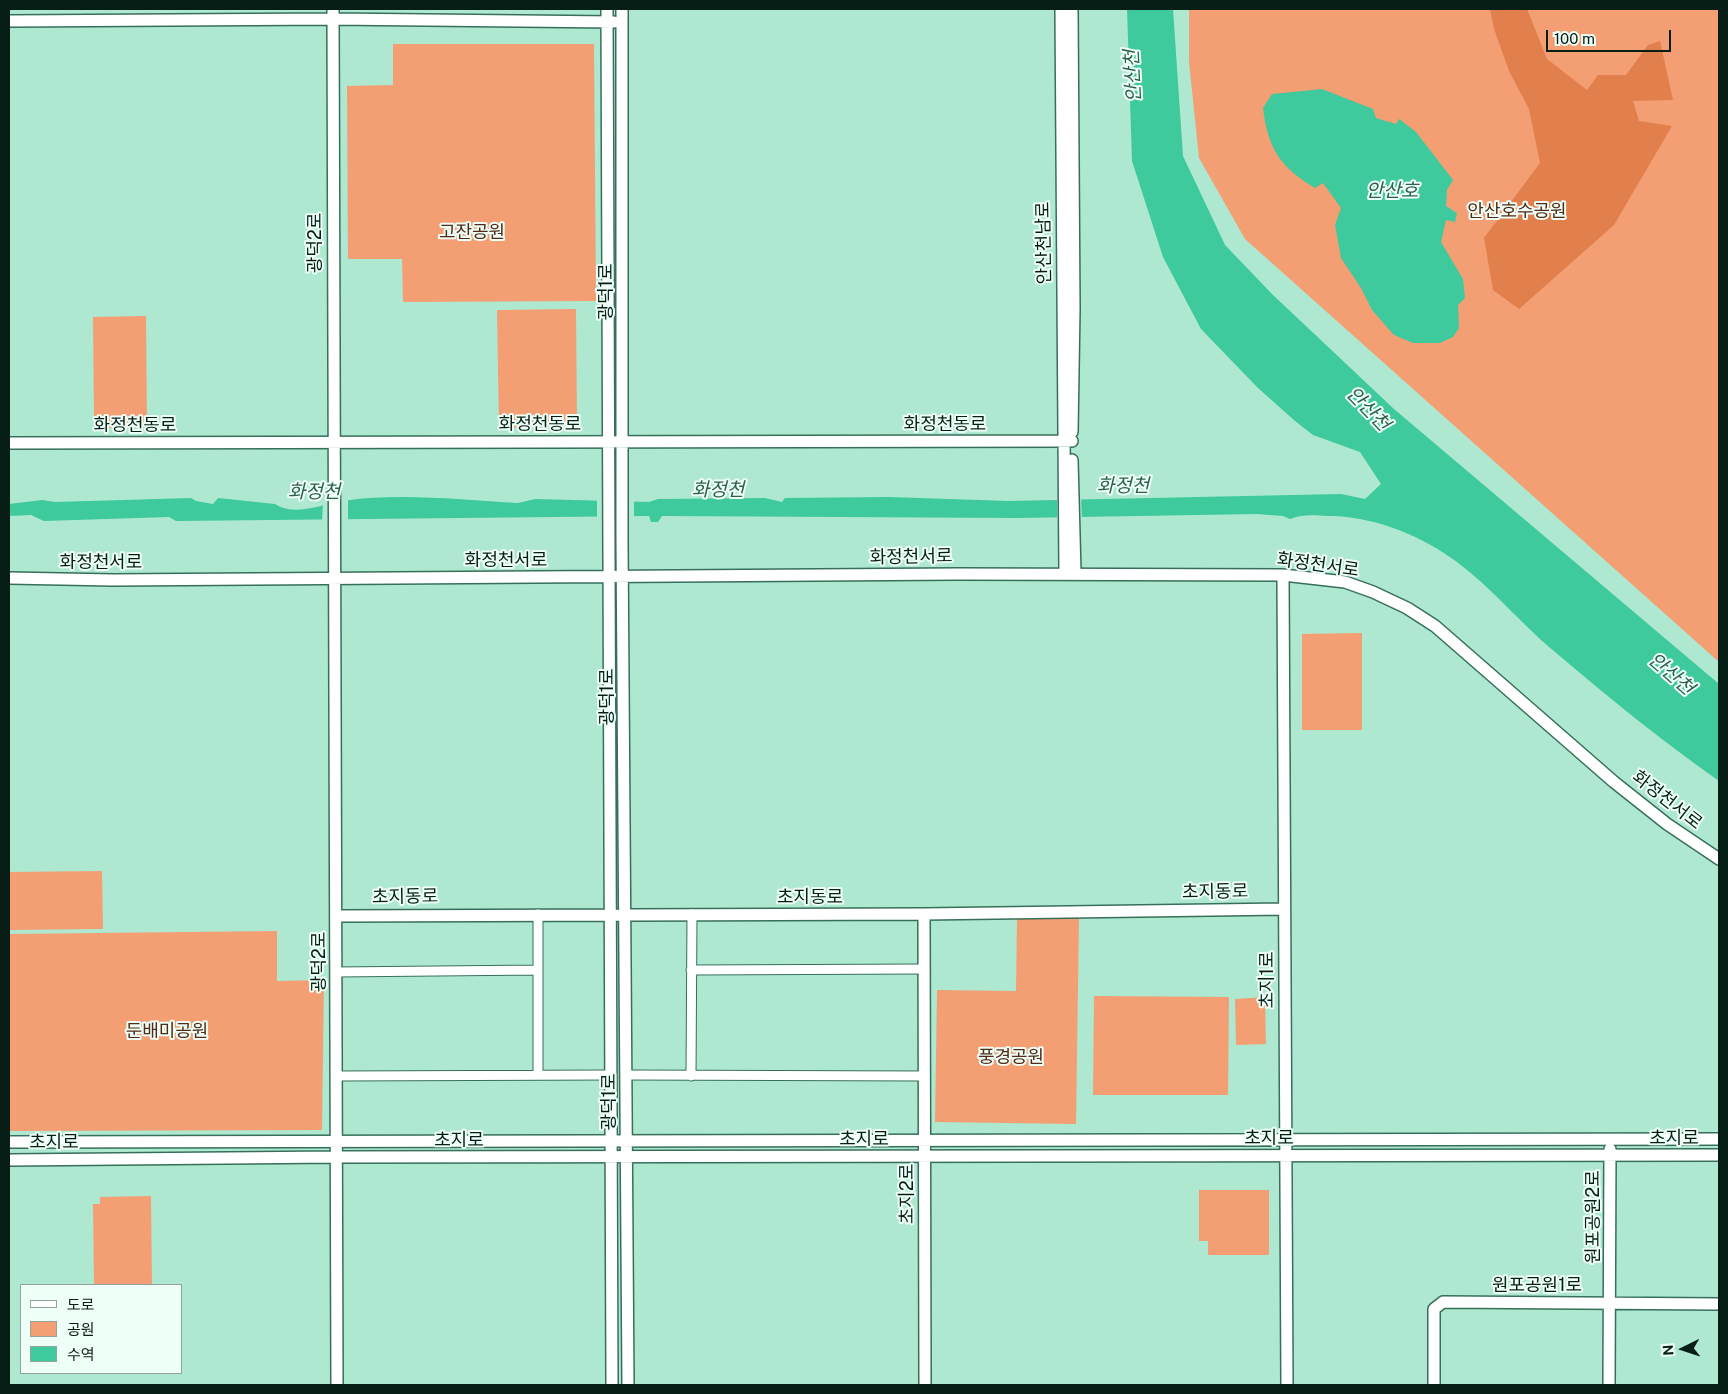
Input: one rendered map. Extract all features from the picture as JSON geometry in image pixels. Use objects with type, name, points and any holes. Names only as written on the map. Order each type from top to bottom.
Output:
[{"type":"street","name":"광덕1로","points":[[607,9],[607,577],[612,1385]]},
{"type":"street","name":"광덕1로","points":[[622,9],[624,442],[622,540],[624,577],[628,1385]]},
{"type":"street","name":"안산천남로","points":[[1061,9],[1070,574]]},
{"type":"street","name":"안산천남로","points":[[1068,441],[1074,309],[1072,9]]},
{"type":"street","points":[[9,21],[333,14],[622,21]]},
{"type":"street","name":"광덕2로","points":[[333,14],[333,442],[336,539],[336,1385]]},
{"type":"street","name":"화정천동로","points":[[9,443],[1068,441]]},
{"type":"street","name":"화정천서로","points":[[9,578],[96,580],[1070,574],[1283,575],[1345,582],[1373,592],[1407,608],[1428,622],[1614,782],[1666,824],[1719,859]]},
{"type":"street","name":"초지1로","points":[[1283,575],[1287,1385]]},
{"type":"street","name":"초지동로","points":[[336,916],[924,914],[1284,909]]},
{"type":"street","points":[[538,914],[538,1075]]},
{"type":"street","points":[[691,1076],[692,914]]},
{"type":"street","name":"초지2로","points":[[924,914],[925,1385]]},
{"type":"street","points":[[692,970],[924,969]]},
{"type":"street","points":[[336,972],[538,970]]},
{"type":"street","points":[[336,1076],[610,1075]]},
{"type":"street","points":[[627,1075],[925,1076]]},
{"type":"street","name":"원포공원2로","points":[[1609,1385],[1610,1139]]},
{"type":"street","name":"초지로","points":[[9,1142],[1719,1139]]},
{"type":"street","name":"초지로","points":[[9,1160],[336,1157],[1719,1155]]},
{"type":"street","name":"원포공원1로","points":[[1434,1385],[1434,1309],[1443,1302],[1719,1304]]},
{"type":"green space","name":"안산호수공원","points":[[1189,9],[1719,9],[1719,662],[1245,239],[1199,158],[1189,62]]},
{"type":"green space","points":[[1490,9],[1527,9],[1547,59],[1587,90],[1598,75],[1626,75],[1648,45],[1660,41],[1673,100],[1633,101],[1639,121],[1672,126],[1614,225],[1519,309],[1493,290],[1484,238],[1540,163],[1529,109],[1509,71],[1494,29]]},
{"type":"green space","name":"고잔공원","points":[[393,44],[594,44],[596,301],[403,302],[402,259],[348,259],[347,86],[393,85]]},
{"type":"green space","points":[[576,309],[577,426],[499,428],[497,310]]},
{"type":"green space","points":[[146,316],[147,428],[99,428],[99,420],[94,419],[93,317]]},
{"type":"green space","points":[[1362,633],[1362,730],[1302,730],[1302,634]]},
{"type":"green space","points":[[102,871],[103,929],[9,930],[10,872]]},
{"type":"green space","name":"풍경공원","points":[[1017,917],[1079,918],[1076,1124],[935,1122],[937,990],[1016,991]]},
{"type":"green space","name":"둔배미공원","points":[[277,931],[277,981],[324,980],[322,1130],[9,1131],[9,934]]},
{"type":"green space","points":[[1094,996],[1229,997],[1228,1095],[1093,1095]]},
{"type":"green space","points":[[1265,997],[1266,1044],[1236,1045],[1235,999]]},
{"type":"green space","points":[[1199,1190],[1269,1190],[1269,1255],[1208,1255],[1208,1241],[1199,1241]]},
{"type":"green space","points":[[151,1196],[152,1284],[94,1284],[93,1204],[100,1204],[100,1197]]},
{"type":"water","name":"안산천","points":[[1127,9],[1173,9],[1183,156],[1225,245],[1273,295],[1394,409],[1719,684],[1719,781],[1656,734],[1575,669],[1457,562],[1429,544],[1399,530],[1350,517],[1312,515],[1290,519],[1283,516],[1257,514],[1018,518],[662,516],[658,522],[651,522],[649,516],[176,521],[169,517],[44,521],[31,515],[9,516],[9,504],[42,500],[55,502],[191,498],[196,501],[213,504],[218,498],[275,504],[293,510],[312,508],[341,501],[390,497],[518,503],[535,499],[649,502],[658,499],[765,498],[782,502],[785,498],[889,497],[1009,501],[1341,494],[1365,499],[1381,484],[1360,452],[1313,435],[1258,388],[1201,329],[1163,257],[1132,161]]},
{"type":"water","name":"안산호","points":[[1322,89],[1373,109],[1376,118],[1396,124],[1399,119],[1416,132],[1453,180],[1447,190],[1446,206],[1457,213],[1455,222],[1446,220],[1441,242],[1463,279],[1465,298],[1458,305],[1459,328],[1453,337],[1440,343],[1413,343],[1394,335],[1372,310],[1361,288],[1341,258],[1335,225],[1341,208],[1323,183],[1315,188],[1303,180],[1284,164],[1272,146],[1263,108],[1272,94]]},
{"type":"pier","points":[[348,497],[348,521],[322,521],[323,504]]},
{"type":"pier","points":[[1057,497],[1081,497],[1082,519],[1057,519]]},
{"type":"pier","points":[[597,498],[634,499],[634,518],[597,518]]},
{"type":"water label","name":"화정천","points":[[1123,486]]},
{"type":"water label","name":"화정천","points":[[718,490]]},
{"type":"water label","name":"화정천","points":[[314,492]]}]
